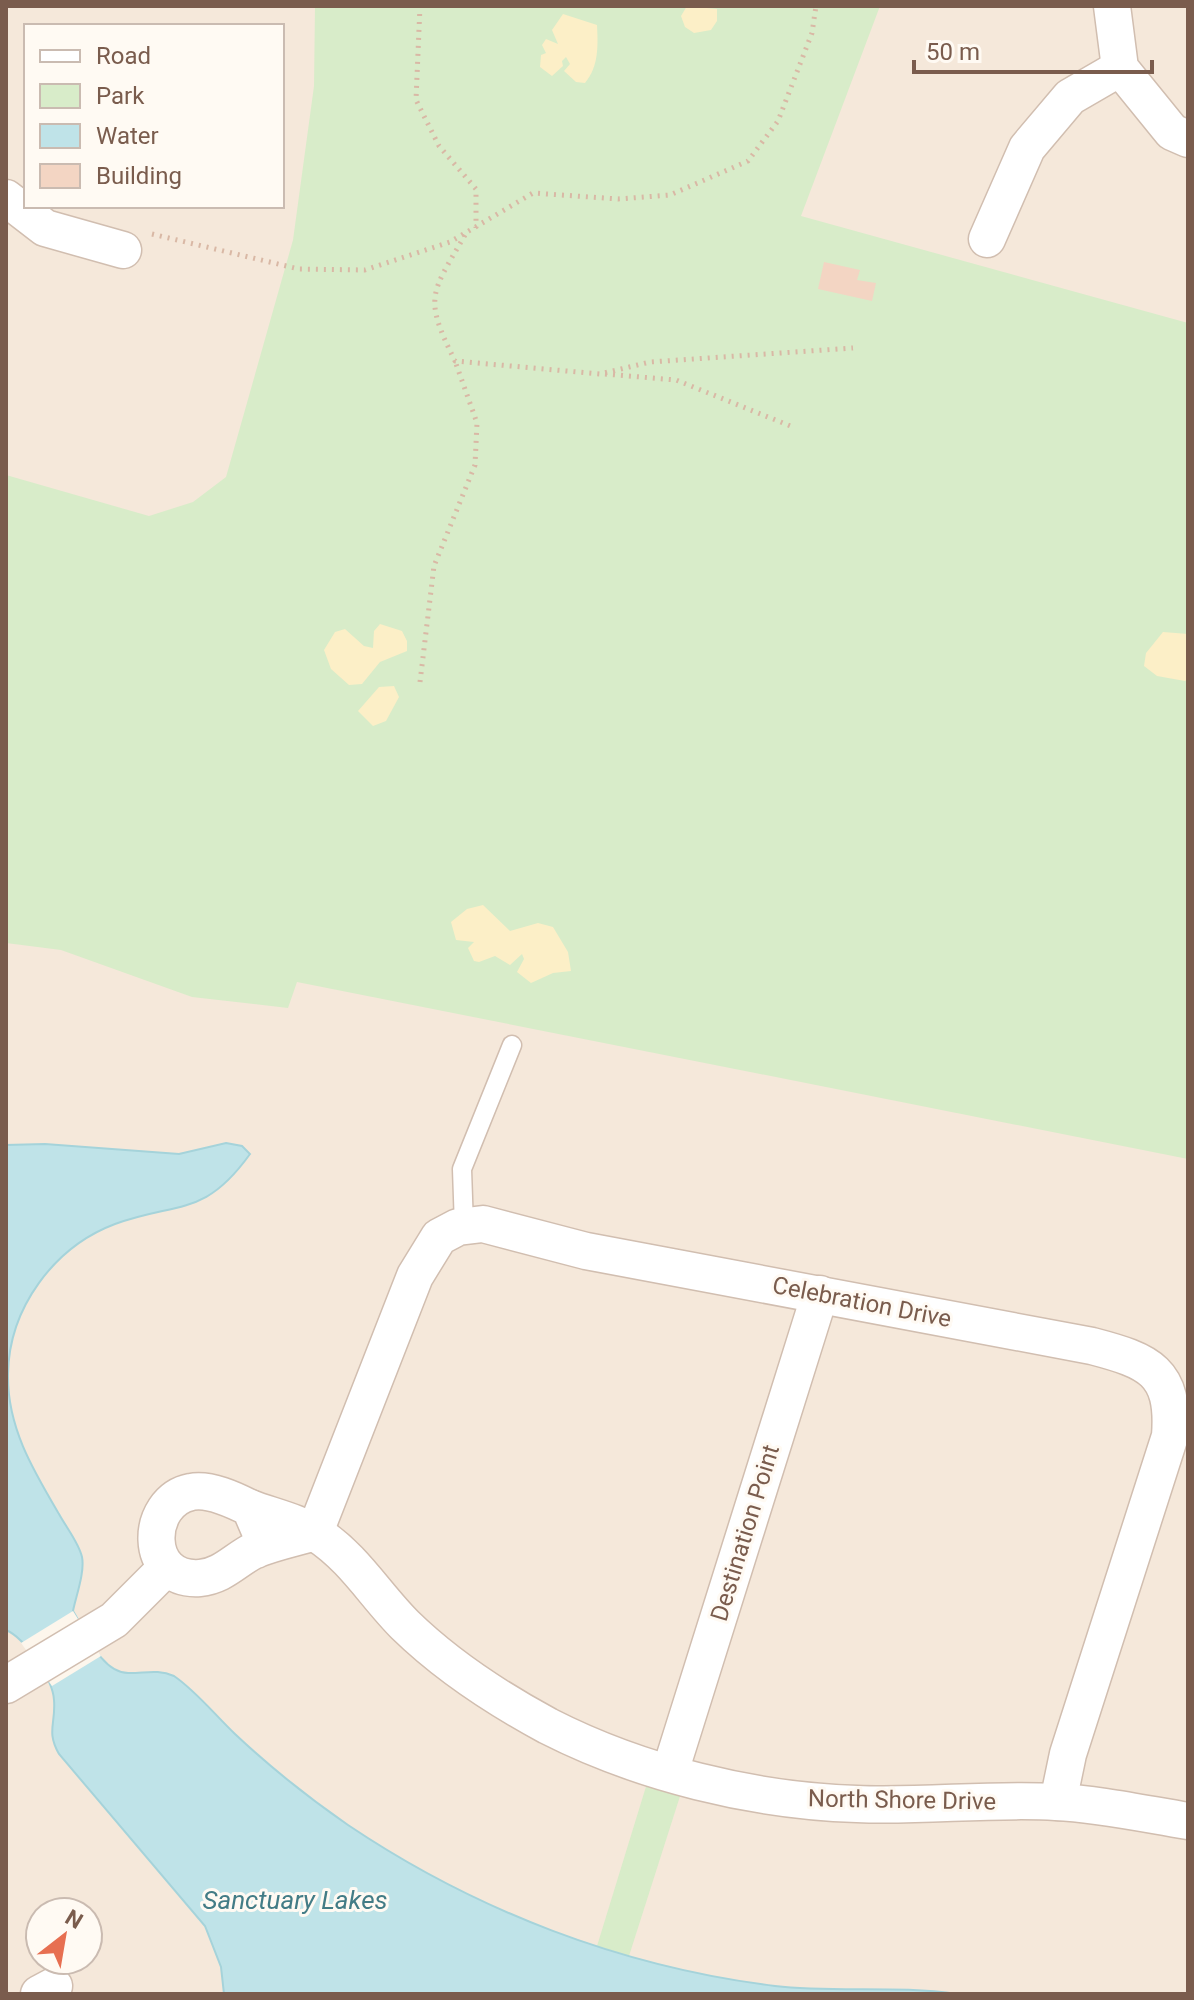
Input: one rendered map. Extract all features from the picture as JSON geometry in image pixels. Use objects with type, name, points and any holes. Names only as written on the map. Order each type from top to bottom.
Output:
[{"type":"street","points":[[1112,6],[1120,68],[1172,132],[1188,139]]},
{"type":"street","points":[[987,239],[1027,148],[1070,97],[1120,68]]},
{"type":"street","points":[[6,198],[45,228],[134,242]]},
{"type":"street","name":"Celebration Drive","points":[[464,1227],[483,1224],[586,1251],[1092,1346],[1136,1358],[1161,1378],[1172,1407],[1170,1436],[1068,1754],[1058,1802]]},
{"type":"street","points":[[11,1682],[114,1620],[166,1568],[178,1575],[200,1578],[237,1564],[256,1550],[315,1532],[415,1276],[439,1237],[464,1227]]},
{"type":"street","name":"Destination Point","points":[[670,1772],[820,1294]]},
{"type":"street","name":"North Shore Drive","points":[[166,1568],[159,1558],[157,1531],[163,1513],[174,1498],[194,1491],[231,1499],[315,1532],[344,1554],[405,1625],[497,1696],[549,1726],[605,1751],[670,1772],[768,1795],[857,1804],[1058,1802],[1188,1821]]},
{"type":"street","points":[[250,1508],[262,1536],[256,1550]]},
{"type":"lane","points":[[464,1227],[462,1169],[512,1045]]},
{"type":"path","points":[[420,6],[416,100],[439,146],[476,189],[476,228]]},
{"type":"path","points":[[134,242],[158,234],[299,269],[365,270],[466,234],[533,193],[618,199],[670,195],[748,161],[778,121],[812,33],[816,6]]},
{"type":"path","points":[[420,682],[434,566],[475,465],[477,423],[455,361],[434,319],[436,285],[466,234]]},
{"type":"path","points":[[600,374],[650,362],[853,348]]},
{"type":"path","points":[[455,361],[676,380],[793,427]]},
{"type":"shaded area","name":"Sanctuary Lakes","points":[[6,6],[1188,6],[1188,1994],[6,1994]]},
{"type":"green space","points":[[315,6],[880,6],[801,216],[1188,323],[1188,1159],[297,982],[288,1008],[192,997],[61,950],[6,943],[6,475],[149,516],[193,502],[226,477],[293,240],[314,86]]},
{"type":"green space","points":[[648,1780],[682,1790],[629,1956],[597,1946]]},
{"type":"sand","points":[[687,6],[717,9],[717,21],[711,30],[694,33],[685,27],[681,16]]},
{"type":"sand","points":[[563,14],[597,25],[595,63],[585,83],[576,82],[564,71],[570,64],[566,57],[562,61],[563,66],[552,76],[540,67],[541,55],[546,53],[542,45],[546,39],[558,44],[552,30]]},
{"type":"sand","points":[[380,624],[402,631],[407,641],[407,651],[380,662],[362,684],[349,685],[331,669],[324,650],[335,632],[345,629],[364,646],[373,648],[374,631]]},
{"type":"sand","points":[[1163,632],[1188,634],[1188,679],[1185,681],[1157,676],[1144,666],[1146,653]]},
{"type":"sand","points":[[394,686],[399,697],[386,721],[373,726],[358,711],[379,687]]},
{"type":"sand","points":[[483,905],[510,931],[538,923],[553,927],[568,952],[571,971],[553,973],[531,983],[517,972],[524,959],[522,954],[510,965],[495,956],[474,961],[468,948],[474,942],[456,940],[451,922],[467,909]]},
{"type":"water","name":"Sanctuary Lakes","points":[[226,1143],[242,1146],[250,1154],[218,1189],[189,1204],[137,1217],[93,1234],[55,1264],[26,1304],[10,1350],[9,1393],[17,1430],[31,1464],[82,1557],[80,1584],[73,1611],[103,1660],[120,1672],[157,1672],[174,1676],[262,1758],[348,1825],[447,1884],[552,1931],[662,1965],[775,1986],[957,1994],[224,1994],[221,1967],[205,1926],[59,1754],[53,1739],[54,1700],[49,1682],[29,1650],[6,1630],[6,1145],[45,1144],[179,1154]]},
{"type":"pier","points":[[73,1611],[101,1656],[52,1686],[21,1643]]},
{"type":"building","points":[[824,262],[860,270],[857,280],[876,283],[872,301],[818,289]]}]
